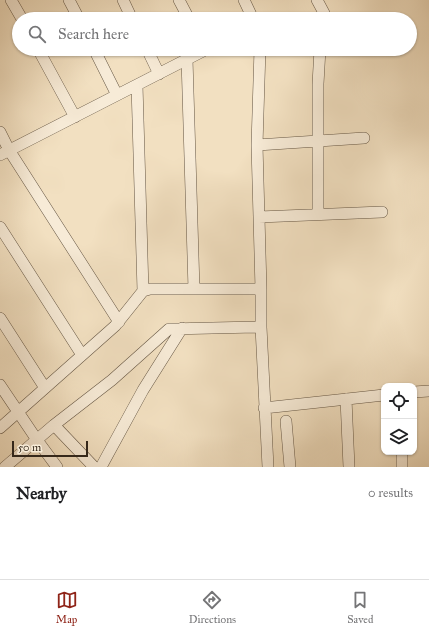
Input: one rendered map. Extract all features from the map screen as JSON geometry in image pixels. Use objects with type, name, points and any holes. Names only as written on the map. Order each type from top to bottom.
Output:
[{"type":"street","points":[[11,0],[18,12]]},
{"type":"street","points":[[69,0],[75,12]]},
{"type":"street","points":[[123,0],[129,12]]},
{"type":"street","points":[[179,0],[185,12]]},
{"type":"street","points":[[244,0],[250,12]]},
{"type":"street","points":[[317,0],[323,12]]},
{"type":"street","points":[[42,56],[75,117]]},
{"type":"street","points":[[98,56],[117,95]]},
{"type":"street","points":[[150,56],[159,74]]},
{"type":"street","points":[[5,153],[194,56]]},
{"type":"street","points":[[260,56],[257,145],[261,327],[268,467]]},
{"type":"street","points":[[318,214],[318,84],[320,56]]},
{"type":"street","points":[[187,60],[194,290]]},
{"type":"street","points":[[137,85],[143,292]]},
{"type":"street","points":[[0,132],[5,153],[119,322]]},
{"type":"street","points":[[257,145],[364,138]]},
{"type":"street","points":[[259,217],[382,212]]},
{"type":"street","points":[[0,227],[82,355]]},
{"type":"street","points":[[0,428],[119,322],[143,292],[150,290],[261,290]]},
{"type":"street","points":[[0,318],[45,388]]},
{"type":"street","points":[[0,462],[4,467],[54,425],[112,380],[169,329],[261,327]]},
{"type":"street","points":[[101,467],[143,390],[182,328]]},
{"type":"street","points":[[0,385],[36,440],[57,467]]},
{"type":"street","points":[[417,392],[429,391]]},
{"type":"street","points":[[264,408],[381,395]]},
{"type":"street","points":[[346,399],[349,467]]},
{"type":"street","points":[[286,422],[290,467]]},
{"type":"street","points":[[54,425],[94,467]]},
{"type":"street","points":[[402,455],[402,467]]}]
